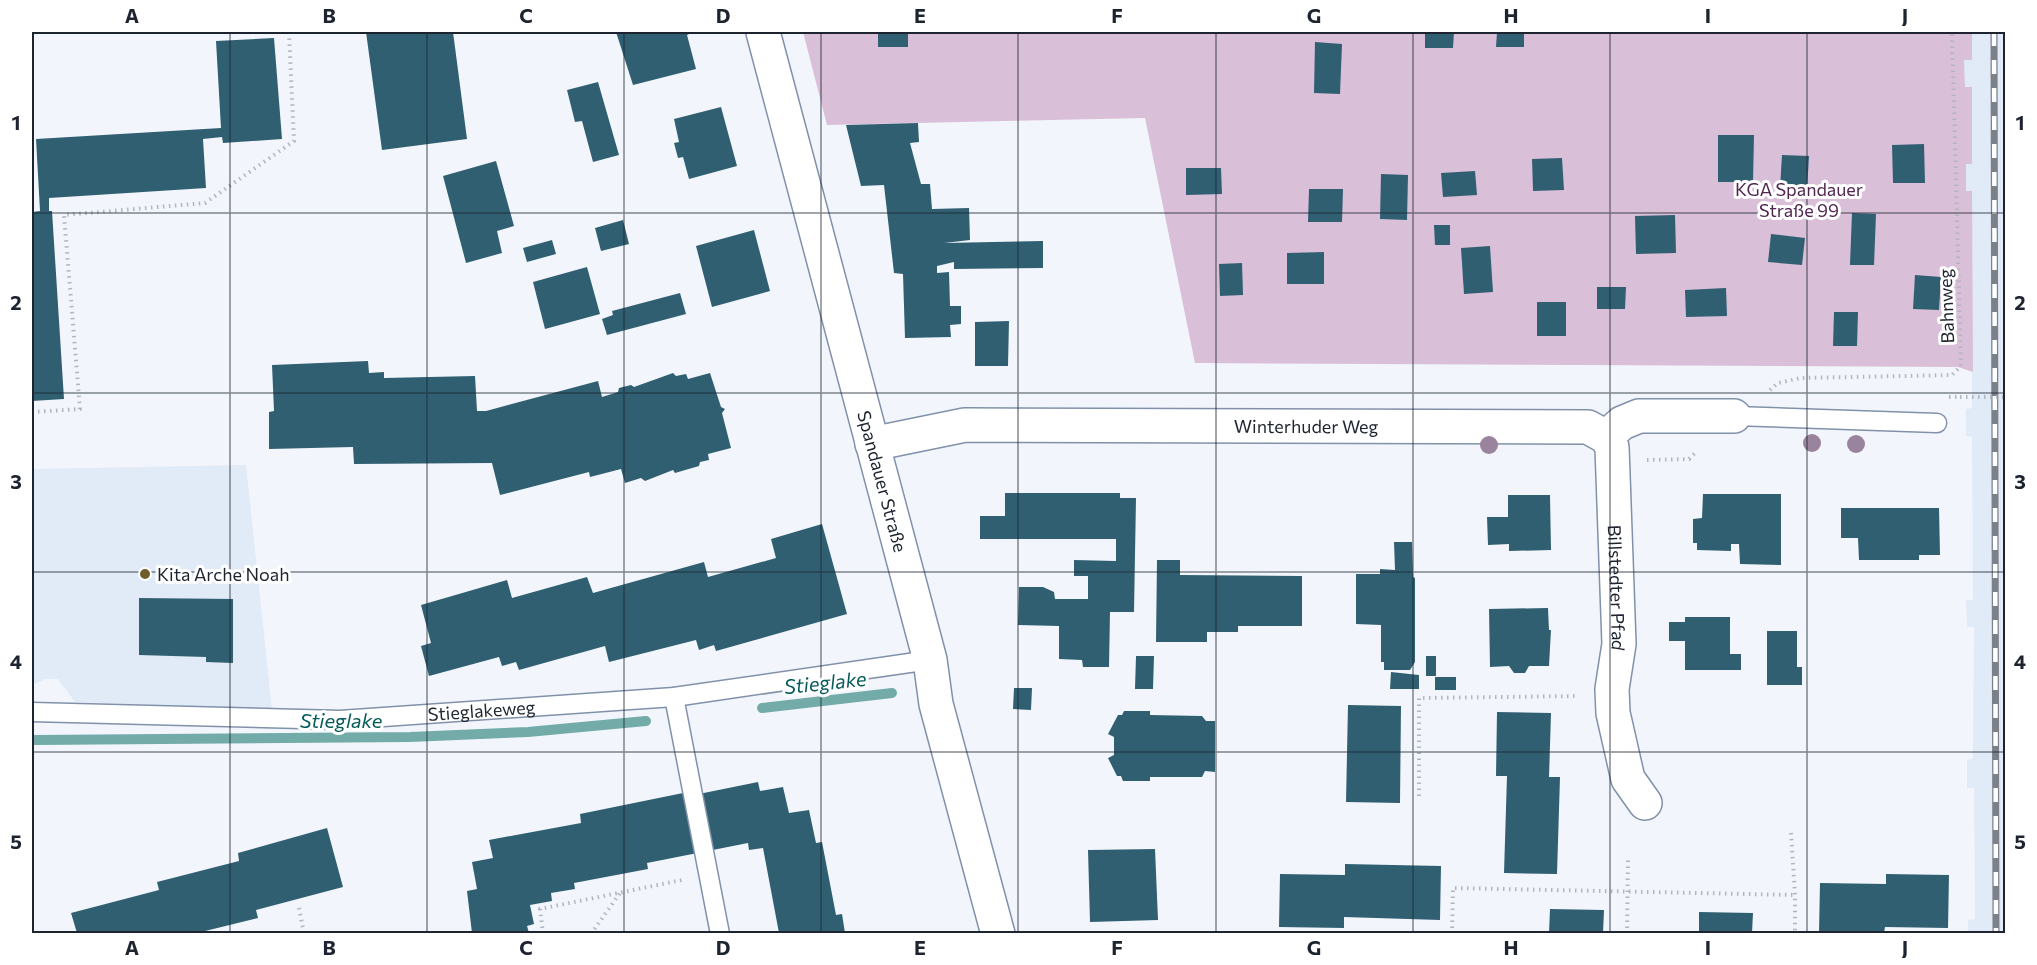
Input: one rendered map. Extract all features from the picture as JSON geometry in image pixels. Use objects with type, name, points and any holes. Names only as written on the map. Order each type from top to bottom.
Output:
[{"type":"street","name":"Spandauer Straße","points":[[763,32],[930,660],[936,704],[998,933]]},
{"type":"street","points":[[1606,437],[1622,423],[1639,416],[1734,416]]},
{"type":"street","name":"Winterhuder Weg","points":[[872,444],[965,425],[1588,427],[1606,437]]},
{"type":"street","name":"Billstedter Pfad","points":[[1606,437],[1612,447],[1614,461],[1619,644],[1612,689],[1613,713],[1628,779],[1645,803]]},
{"type":"lane","points":[[1734,416],[1937,423]]},
{"type":"lane","name":"Stieglakeweg","points":[[32,712],[340,720],[674,697],[930,660]]},
{"type":"lane","points":[[674,697],[720,933]]},
{"type":"path","points":[[32,412],[80,409],[64,215],[205,203],[294,141],[289,32]]},
{"type":"path","name":"Bahnweg","points":[[1765,394],[1778,383],[1802,378],[1952,375],[1961,366],[1952,32]]},
{"type":"path","points":[[1960,397],[2006,397]]},
{"type":"path","points":[[1419,796],[1419,698],[1582,696]]},
{"type":"path","points":[[1791,833],[1796,895],[1795,933]]},
{"type":"path","points":[[1627,933],[1628,860]]},
{"type":"path","points":[[543,933],[540,909],[709,874]]},
{"type":"path","points":[[1452,933],[1453,888],[1796,895]]},
{"type":"path","points":[[591,933],[620,893]]},
{"type":"path","points":[[298,908],[304,933]]},
{"type":"path","points":[[1353,933],[1408,933]]},
{"type":"shaded area","points":[[1972,32],[2005,32],[2005,934],[1968,933],[1968,920],[1975,919],[1974,788],[1967,788],[1967,760],[1973,759],[1974,627],[1967,627],[1966,600],[1973,600],[1972,437],[1966,436],[1966,409],[1972,408],[1972,192],[1966,191],[1966,164],[1972,163],[1972,88],[1965,87],[1964,60],[1972,59]]},
{"type":"shaded area","name":"Kita Arche Noah","points":[[246,465],[272,710],[75,702],[58,679],[46,679],[32,685],[32,469]]},
{"type":"green space","name":"KGA Spandauer Straße 99","points":[[803,32],[1972,32],[1972,60],[1964,60],[1965,87],[1972,87],[1972,164],[1966,164],[1966,191],[1972,191],[1973,372],[1958,367],[1195,363],[1145,118],[827,125]]},
{"type":"building","points":[[366,32],[453,32],[467,139],[382,150]]},
{"type":"building","points":[[616,32],[693,32],[687,35],[696,69],[633,85]]},
{"type":"building","points":[[878,32],[908,32],[908,47],[878,47]]},
{"type":"building","points":[[1425,32],[1454,32],[1453,48],[1425,48]]},
{"type":"building","points":[[1497,32],[1524,32],[1524,47],[1496,47]]},
{"type":"building","points":[[274,38],[282,139],[223,143],[222,137],[203,139],[206,188],[49,198],[49,211],[52,211],[64,399],[32,401],[32,212],[40,211],[36,139],[221,128],[216,41]]},
{"type":"building","points":[[1315,42],[1342,44],[1340,94],[1314,93]]},
{"type":"building","points":[[598,82],[619,155],[593,162],[582,121],[575,122],[567,90]]},
{"type":"building","points":[[721,107],[737,166],[689,179],[683,157],[678,158],[674,143],[679,142],[674,119]]},
{"type":"building","points":[[918,123],[919,142],[910,143],[921,184],[930,184],[932,209],[969,208],[970,240],[944,243],[1043,241],[1043,268],[954,269],[954,262],[937,266],[937,273],[949,272],[950,306],[961,306],[961,324],[950,325],[951,337],[905,338],[903,274],[894,273],[884,185],[861,186],[846,125]]},
{"type":"building","points":[[1718,135],[1754,135],[1753,182],[1718,182]]},
{"type":"building","points":[[1924,144],[1925,183],[1893,183],[1892,145]]},
{"type":"building","points":[[1782,155],[1809,156],[1807,190],[1780,188]]},
{"type":"building","points":[[1562,158],[1564,190],[1533,191],[1532,159]]},
{"type":"building","points":[[496,161],[514,226],[497,231],[502,253],[466,263],[443,176]]},
{"type":"building","points":[[1186,168],[1221,168],[1222,194],[1186,195]]},
{"type":"building","points":[[1475,171],[1477,195],[1443,197],[1441,173]]},
{"type":"building","points":[[1381,174],[1408,175],[1407,220],[1380,219]]},
{"type":"building","points":[[1309,189],[1343,189],[1342,222],[1308,222]]},
{"type":"building","points":[[1852,213],[1876,214],[1874,265],[1850,265]]},
{"type":"building","points":[[1675,215],[1676,253],[1636,254],[1635,216]]},
{"type":"building","points":[[623,220],[629,244],[601,251],[595,228]]},
{"type":"building","points":[[1434,225],[1450,225],[1450,245],[1435,245]]},
{"type":"building","points":[[754,230],[770,291],[712,307],[696,246]]},
{"type":"building","points":[[1771,234],[1805,238],[1802,265],[1768,262]]},
{"type":"building","points":[[552,240],[556,254],[527,262],[523,248]]},
{"type":"building","points":[[1490,246],[1493,292],[1464,294],[1461,248]]},
{"type":"building","points":[[1324,252],[1324,284],[1287,284],[1287,253]]},
{"type":"building","points":[[1242,263],[1243,295],[1220,296],[1219,264]]},
{"type":"building","points":[[587,267],[600,314],[545,329],[533,282]]},
{"type":"building","points":[[1915,275],[1941,277],[1939,310],[1913,309]]},
{"type":"building","points":[[1597,287],[1626,287],[1625,309],[1597,309]]},
{"type":"building","points":[[1726,288],[1727,316],[1686,317],[1685,290]]},
{"type":"building","points":[[680,293],[686,314],[607,335],[602,319],[613,315],[612,311]]},
{"type":"building","points":[[1537,302],[1566,302],[1566,336],[1537,336]]},
{"type":"building","points":[[1834,312],[1858,312],[1857,346],[1833,346]]},
{"type":"building","points":[[1009,321],[1008,366],[975,366],[975,322]]},
{"type":"building","points":[[368,361],[369,373],[384,372],[384,378],[475,376],[477,411],[486,411],[598,381],[602,397],[618,392],[619,388],[631,385],[634,387],[673,373],[676,376],[686,374],[688,379],[710,373],[721,407],[725,409],[722,413],[731,448],[708,454],[709,460],[700,462],[699,466],[675,473],[673,470],[645,481],[641,478],[625,483],[621,469],[590,477],[589,472],[500,495],[492,463],[354,464],[353,447],[269,449],[269,412],[274,411],[272,365]]},
{"type":"building","points":[[1005,493],[1120,493],[1120,498],[1136,498],[1134,612],[1110,612],[1109,667],[1083,667],[1082,660],[1059,659],[1059,626],[1018,625],[1019,587],[1043,587],[1054,592],[1055,599],[1088,599],[1088,576],[1074,576],[1074,560],[1116,561],[1116,539],[980,539],[980,516],[1005,516]]},
{"type":"building","points":[[1703,494],[1781,494],[1781,565],[1740,564],[1739,544],[1731,544],[1731,551],[1697,550],[1697,543],[1693,543],[1693,519],[1702,518]]},
{"type":"building","points":[[1508,495],[1550,495],[1551,550],[1509,551],[1509,544],[1488,545],[1487,517],[1508,517]]},
{"type":"building","points":[[1841,508],[1939,508],[1940,555],[1919,555],[1919,560],[1859,560],[1858,538],[1841,538]]},
{"type":"building","points":[[822,524],[847,614],[716,651],[714,645],[699,650],[696,640],[609,662],[605,646],[519,670],[516,662],[502,666],[499,657],[429,676],[421,646],[431,643],[421,605],[507,580],[512,598],[587,577],[593,593],[704,562],[708,577],[776,558],[771,539]]},
{"type":"building","points":[[1394,542],[1412,542],[1413,577],[1415,578],[1415,662],[1410,670],[1384,670],[1384,662],[1381,662],[1381,625],[1356,624],[1356,574],[1380,574],[1380,569],[1395,570]]},
{"type":"building","points":[[1157,560],[1180,560],[1180,575],[1302,576],[1302,626],[1238,626],[1238,632],[1207,632],[1207,642],[1156,642]]},
{"type":"building","points":[[139,598],[233,599],[233,663],[206,662],[206,657],[139,655]]},
{"type":"building","points":[[1548,608],[1549,630],[1551,630],[1549,666],[1529,666],[1525,673],[1514,673],[1509,666],[1490,667],[1489,609]]},
{"type":"building","points":[[1685,617],[1730,617],[1730,654],[1741,654],[1741,670],[1685,670],[1685,641],[1669,641],[1669,622],[1685,622]]},
{"type":"building","points":[[1767,631],[1797,631],[1797,667],[1802,667],[1802,685],[1767,685]]},
{"type":"building","points":[[1136,656],[1154,656],[1153,689],[1135,689]]},
{"type":"building","points":[[1426,656],[1436,656],[1436,676],[1426,676]]},
{"type":"building","points":[[1391,672],[1419,675],[1419,689],[1390,689]]},
{"type":"building","points":[[1435,677],[1456,677],[1456,690],[1435,690]]},
{"type":"building","points":[[1014,688],[1032,688],[1031,710],[1013,709]]},
{"type":"building","points":[[1348,705],[1401,706],[1400,803],[1346,802]]},
{"type":"building","points":[[1124,711],[1150,711],[1150,715],[1202,716],[1206,721],[1215,721],[1215,772],[1205,771],[1202,777],[1150,777],[1150,781],[1123,781],[1121,776],[1117,776],[1108,758],[1114,755],[1114,737],[1108,734],[1118,715],[1122,715]]},
{"type":"building","points":[[1497,712],[1551,713],[1549,777],[1560,777],[1557,874],[1504,873],[1507,776],[1496,776]]},
{"type":"building","points":[[758,782],[760,791],[783,787],[789,813],[809,810],[816,843],[822,842],[836,915],[842,914],[845,933],[779,933],[763,848],[749,850],[748,843],[647,863],[648,869],[574,883],[575,889],[551,893],[552,901],[530,905],[534,924],[527,926],[529,933],[472,933],[467,891],[477,889],[472,862],[493,858],[489,840],[581,823],[580,814],[683,793],[684,797]]},
{"type":"building","points":[[327,828],[343,887],[256,910],[258,918],[197,933],[77,933],[71,913],[159,890],[157,882],[239,861],[238,853]]},
{"type":"building","points":[[1155,849],[1158,920],[1090,922],[1088,850]]},
{"type":"building","points":[[1345,864],[1441,866],[1440,920],[1344,917],[1344,928],[1279,927],[1280,874],[1345,875]]},
{"type":"building","points":[[1886,874],[1949,875],[1948,928],[1885,927],[1884,933],[1819,933],[1820,883],[1886,884]]},
{"type":"building","points":[[1550,909],[1604,910],[1603,933],[1549,933]]},
{"type":"building","points":[[1699,912],[1753,913],[1752,933],[1699,933]]},
{"type":"waterway","name":"Stieglake","points":[[762,708],[892,693]]},
{"type":"waterway","name":"Stieglake","points":[[35,740],[410,737],[528,732],[646,721]]},
{"type":"railway","points":[[1994,32],[1996,934]]},
{"type":"place","name":"Kita Arche Noah","points":[[145,574]]}]
